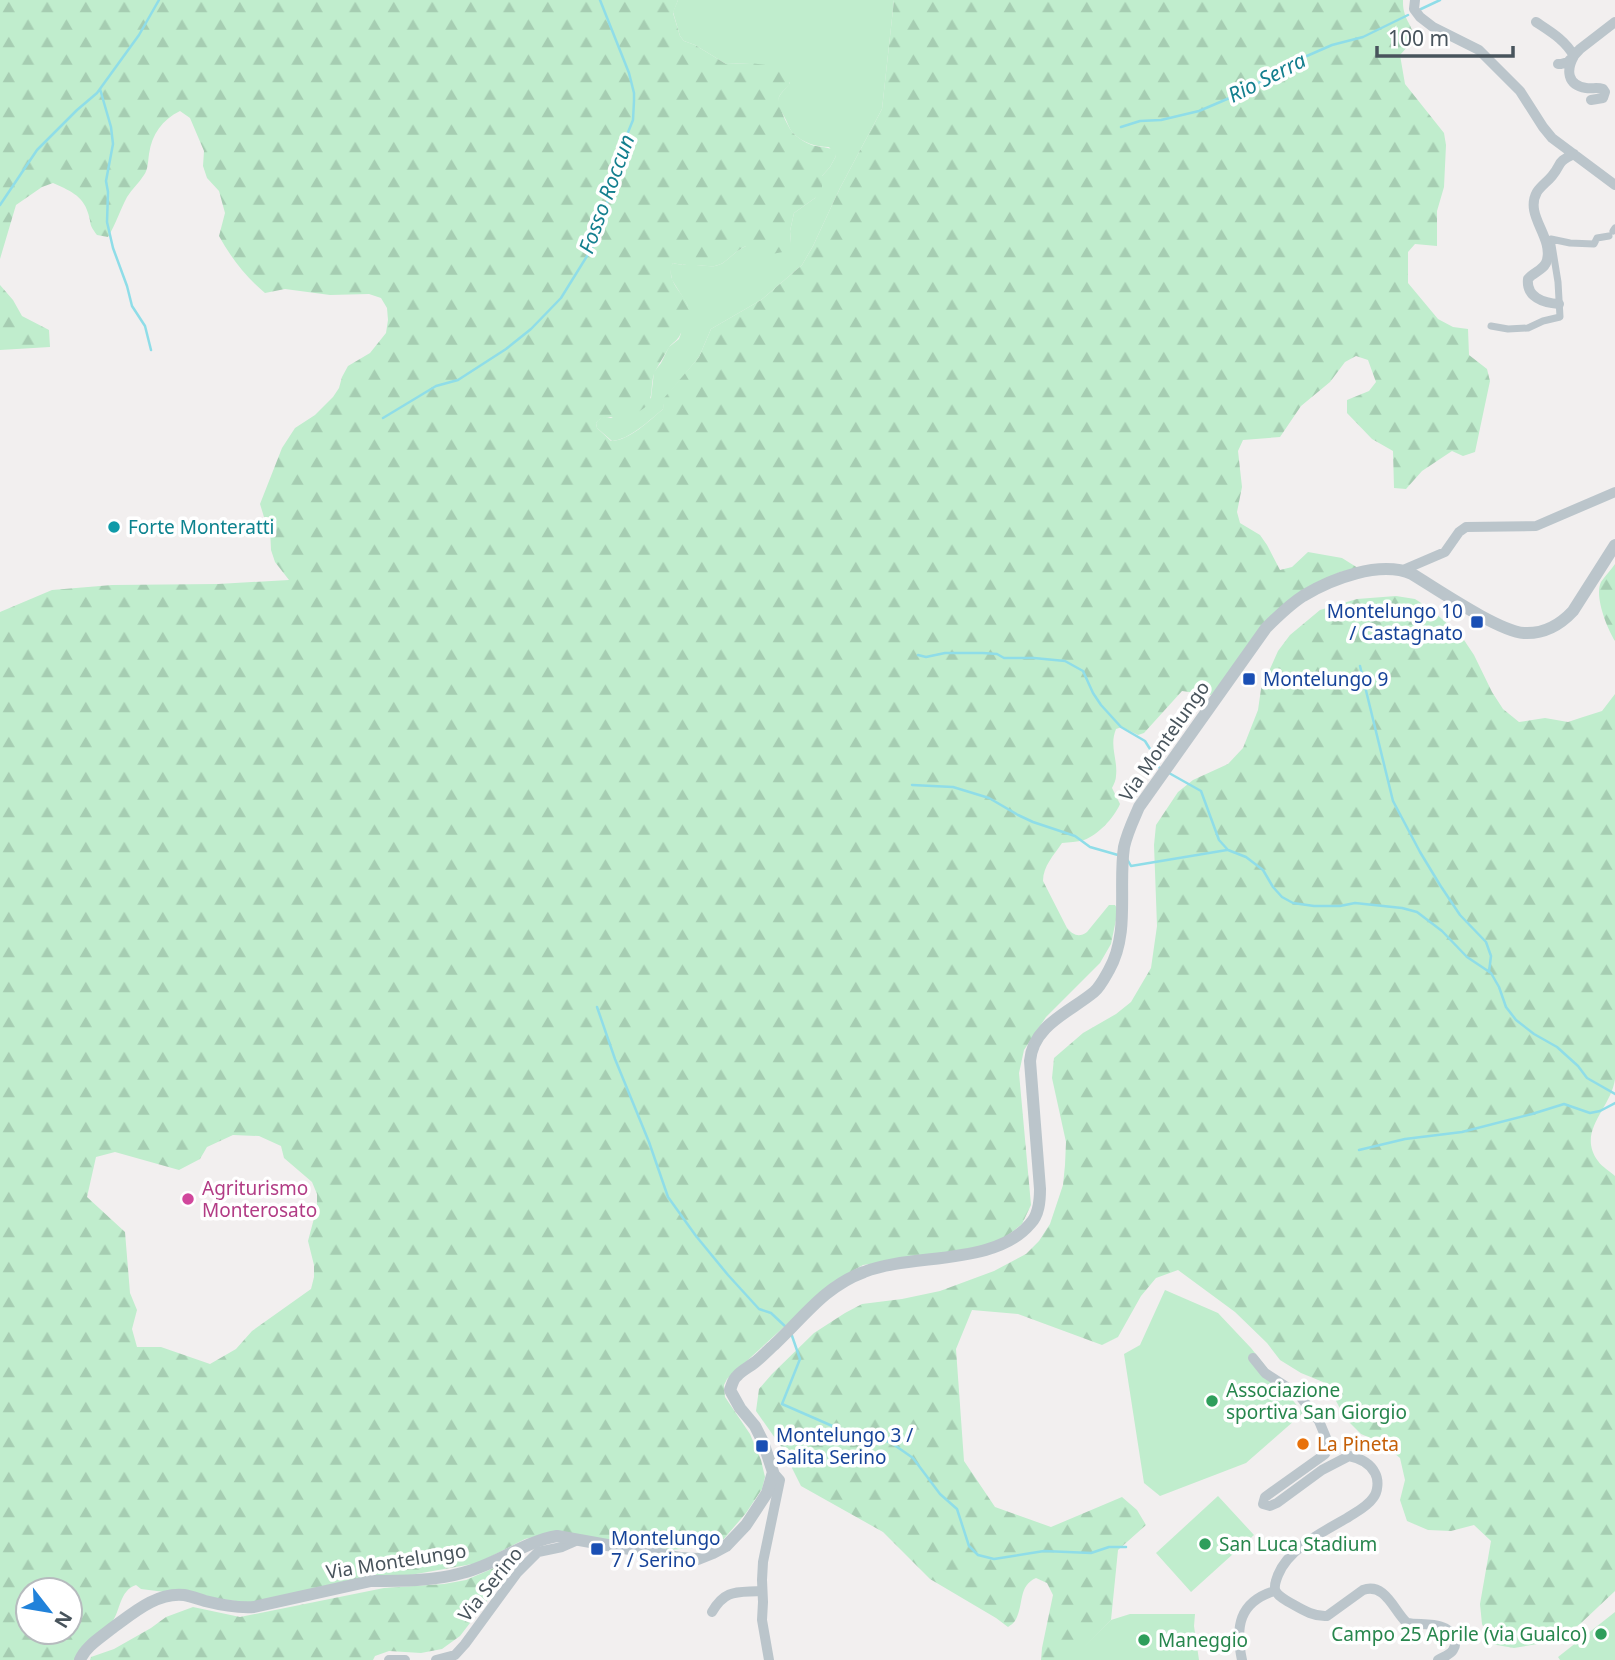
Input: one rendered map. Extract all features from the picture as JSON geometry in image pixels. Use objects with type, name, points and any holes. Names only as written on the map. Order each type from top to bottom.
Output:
[{"type":"street","points":[[1415,0],[1414,9],[1420,17],[1433,27],[1479,50],[1520,91],[1552,138],[1615,185]]},
{"type":"street","points":[[1536,22],[1558,36],[1574,56]]},
{"type":"street","points":[[1558,64],[1565,63],[1615,22]]},
{"type":"street","points":[[1574,56],[1568,69],[1572,81],[1587,88],[1599,87],[1605,92],[1603,98],[1591,100]]},
{"type":"street","points":[[1559,304],[1538,298],[1530,293],[1527,287],[1528,279],[1544,266],[1548,259],[1545,237],[1535,215],[1533,203],[1536,193],[1552,176],[1561,160],[1574,154]]},
{"type":"street","points":[[1491,326],[1528,328],[1560,317],[1551,239],[1594,244],[1597,238],[1612,232]]},
{"type":"street","points":[[1403,570],[1445,552],[1459,532],[1466,527],[1536,526],[1615,492]]},
{"type":"street","points":[[1403,570],[1491,621],[1523,633],[1540,632],[1564,621],[1573,611],[1615,545]]},
{"type":"street","name":"Via Montelungo","points":[[80,1660],[94,1642],[131,1614],[154,1600],[168,1596],[184,1595],[227,1606],[254,1607],[371,1581],[462,1574],[539,1539],[557,1536],[680,1558],[698,1559],[726,1546],[751,1518],[767,1493],[773,1472],[759,1434],[730,1390],[735,1377],[775,1344],[827,1292],[842,1282],[881,1266],[992,1249],[1031,1224],[1038,1209],[1040,1189],[1031,1050],[1040,1034],[1069,1008],[1096,991],[1111,968],[1121,928],[1124,850],[1128,831],[1139,807],[1266,628],[1282,612],[1304,596],[1356,572],[1403,570]]},
{"type":"street","points":[[1252,1358],[1265,1374],[1299,1395],[1319,1421],[1329,1445],[1325,1454],[1265,1497],[1263,1504],[1269,1506],[1277,1503],[1322,1470],[1349,1455],[1365,1462],[1376,1475],[1377,1483],[1374,1497],[1361,1510],[1290,1556],[1281,1569],[1274,1591]]},
{"type":"street","points":[[769,1660],[762,1620],[762,1591],[763,1562],[780,1480],[773,1472]]},
{"type":"street","name":"Via Serino","points":[[436,1660],[454,1655],[465,1644],[517,1573],[538,1552],[562,1547],[578,1540]]},
{"type":"street","points":[[1274,1591],[1305,1611],[1326,1616],[1363,1590],[1376,1590],[1389,1600],[1407,1623],[1441,1626],[1451,1634],[1455,1640],[1452,1651],[1438,1660]]},
{"type":"street","points":[[712,1612],[720,1600],[733,1592],[762,1591]]},
{"type":"street","points":[[1242,1660],[1239,1641],[1244,1612],[1254,1600],[1274,1591]]},
{"type":"street","points":[[389,1660],[405,1660]]},
{"type":"green space","points":[[0,0],[678,0],[673,13],[684,41],[726,64],[774,66],[784,74],[790,84],[780,95],[779,101],[791,130],[807,143],[834,150],[836,156],[822,176],[822,188],[815,198],[794,213],[790,231],[791,243],[783,252],[761,256],[746,246],[716,266],[673,263],[671,276],[689,309],[687,332],[681,333],[659,365],[654,374],[650,399],[645,407],[627,417],[603,418],[596,423],[597,428],[611,441],[618,440],[639,429],[663,409],[664,398],[699,357],[711,329],[761,300],[802,265],[882,109],[894,0],[1403,0],[1413,33],[1408,46],[1400,55],[1405,84],[1444,133],[1446,145],[1444,187],[1437,211],[1437,246],[1415,244],[1408,252],[1408,283],[1438,319],[1453,327],[1468,329],[1469,355],[1487,369],[1490,381],[1475,452],[1463,456],[1452,451],[1422,471],[1406,489],[1394,488],[1393,451],[1372,439],[1347,413],[1347,400],[1369,391],[1376,382],[1368,360],[1356,356],[1345,362],[1330,382],[1301,406],[1280,437],[1243,440],[1238,451],[1242,487],[1237,512],[1240,523],[1260,535],[1280,570],[1292,567],[1308,552],[1342,558],[1358,568],[1340,572],[1306,588],[1211,695],[1182,691],[1144,733],[1138,735],[1122,727],[1116,729],[1113,741],[1116,778],[1112,788],[1120,804],[1110,820],[1095,834],[1084,840],[1062,843],[1043,876],[1067,928],[1074,934],[1087,932],[1109,905],[1115,905],[1118,910],[1111,944],[1100,963],[1046,1017],[1024,1050],[1019,1073],[1031,1205],[1022,1224],[999,1242],[970,1250],[863,1265],[833,1282],[727,1379],[724,1385],[725,1397],[750,1434],[765,1477],[762,1489],[746,1513],[722,1541],[705,1547],[669,1550],[551,1533],[525,1539],[478,1563],[252,1603],[141,1589],[136,1585],[123,1596],[108,1627],[75,1660],[0,1660],[0,612],[52,590],[112,585],[289,580],[275,562],[271,550],[270,527],[260,504],[282,448],[295,428],[315,415],[333,397],[348,366],[370,353],[386,333],[388,320],[387,308],[381,298],[369,294],[330,295],[285,289],[265,293],[251,280],[219,236],[225,213],[219,191],[207,178],[203,166],[204,151],[190,118],[180,111],[163,123],[155,134],[145,173],[127,197],[108,237],[97,235],[79,197],[53,183],[42,187],[16,205],[0,259]],"holes":[[[233,1135],[259,1136],[281,1146],[284,1158],[312,1182],[317,1194],[317,1207],[308,1241],[314,1265],[311,1289],[252,1331],[236,1349],[210,1364],[161,1347],[137,1347],[132,1329],[137,1310],[130,1293],[125,1232],[87,1197],[96,1157],[115,1152],[179,1170],[200,1159],[207,1147]]]},
{"type":"green space","points":[[678,0],[894,0],[882,109],[802,265],[761,300],[711,329],[699,357],[665,398],[663,409],[632,433],[612,441],[597,428],[596,423],[601,418],[611,418],[651,398],[654,372],[669,347],[679,339],[689,311],[672,280],[670,268],[673,263],[716,266],[746,246],[791,243],[790,231],[794,213],[815,198],[822,176],[836,156],[829,147],[805,142],[790,130],[778,100],[790,83],[750,63],[726,64],[684,41],[673,12]]},
{"type":"green space","points":[[0,285],[22,316],[49,330],[50,347],[0,350]]},
{"type":"green space","points":[[1615,564],[1615,641],[1605,620],[1599,588]]},
{"type":"green space","points":[[1396,596],[1415,599],[1432,610],[1462,637],[1503,709],[1519,722],[1545,718],[1568,722],[1602,711],[1615,694],[1615,1079],[1591,1140],[1592,1150],[1598,1161],[1615,1176],[1615,1591],[1580,1624],[1561,1637],[1514,1648],[1491,1644],[1482,1624],[1480,1604],[1491,1541],[1474,1525],[1451,1531],[1428,1530],[1407,1521],[1400,1500],[1405,1480],[1400,1458],[1382,1443],[1361,1434],[1345,1418],[1323,1382],[1280,1360],[1267,1343],[1235,1312],[1178,1270],[1156,1278],[1141,1296],[1118,1337],[1102,1345],[1018,1314],[972,1310],[956,1349],[964,1461],[995,1507],[1051,1527],[1122,1497],[1137,1510],[1146,1525],[1118,1550],[1111,1620],[1078,1654],[1078,1660],[1041,1660],[1053,1595],[1047,1583],[1036,1578],[1030,1581],[1024,1591],[1016,1619],[1008,1627],[930,1579],[883,1532],[801,1486],[782,1448],[756,1411],[759,1389],[814,1333],[862,1304],[940,1291],[994,1271],[1026,1254],[1039,1241],[1050,1224],[1063,1185],[1065,1165],[1066,1142],[1052,1078],[1054,1058],[1083,1033],[1131,1002],[1151,968],[1157,926],[1154,845],[1156,825],[1178,792],[1193,780],[1228,764],[1243,748],[1258,710],[1261,689],[1278,651],[1290,635],[1320,610],[1357,599]]},
{"type":"green space","name":"Associazione sportiva San Giorgio","points":[[1165,1290],[1218,1313],[1251,1348],[1303,1413],[1246,1463],[1160,1496],[1144,1483],[1124,1354],[1140,1345]]},
{"type":"green space","name":"San Luca Stadium","points":[[1218,1496],[1254,1535],[1191,1592],[1156,1553]]},
{"type":"green space","points":[[510,1561],[510,1571],[460,1636],[442,1649],[421,1653],[389,1651],[375,1656],[373,1660],[90,1660],[91,1657],[114,1649],[166,1617],[193,1607],[240,1617],[384,1588],[466,1580]]},
{"type":"green space","name":"Campo 25 Aprile (via Gualco)","points":[[1615,1612],[1615,1660],[1560,1660],[1558,1657]]},
{"type":"green space","name":"Maneggio","points":[[1130,1614],[1195,1614],[1199,1660],[1078,1660],[1077,1654],[1111,1620]]},
{"type":"waterway","points":[[0,205],[37,150],[97,93],[139,35],[159,0]]},
{"type":"waterway","name":"Fosso Roccun","points":[[383,418],[436,386],[458,380],[531,329],[561,298],[592,248],[611,191],[618,157],[633,120],[634,101],[629,73],[600,0]]},
{"type":"waterway","name":"Rio Serra","points":[[1421,9],[1440,0]]},
{"type":"waterway","name":"Rio Serra","points":[[1121,127],[1199,111],[1246,91],[1284,66],[1332,45],[1363,37],[1408,15]]},
{"type":"waterway","points":[[100,89],[113,144],[106,181],[107,222],[132,306],[145,326],[151,350]]},
{"type":"waterway","points":[[918,655],[926,657],[945,653],[983,653],[997,654],[1004,658],[1065,661],[1083,671],[1101,705],[1121,727],[1145,741],[1155,765],[1160,768]]},
{"type":"waterway","points":[[1360,666],[1393,801],[1440,885],[1460,915],[1486,942],[1491,956],[1489,972]]},
{"type":"waterway","points":[[1169,773],[1201,791],[1219,840],[1228,850],[1246,857],[1263,870],[1282,897],[1293,903],[1314,906],[1355,903],[1417,912],[1442,931],[1467,957],[1491,973],[1506,1007],[1516,1020],[1557,1047],[1587,1078],[1615,1094]]},
{"type":"waterway","points":[[912,785],[953,787],[989,798],[1033,822],[1075,836],[1090,847],[1118,855]]},
{"type":"waterway","points":[[1127,859],[1131,866],[1227,850]]},
{"type":"waterway","points":[[597,1007],[668,1197],[728,1275],[759,1309],[771,1313],[787,1328]]},
{"type":"waterway","points":[[1359,1150],[1405,1139],[1462,1132],[1564,1104],[1590,1113],[1615,1103]]},
{"type":"waterway","points":[[791,1333],[800,1359],[782,1404],[837,1428],[890,1442],[913,1458],[940,1494],[957,1509],[969,1546],[978,1555],[994,1559],[1044,1551],[1091,1553],[1109,1547],[1126,1547]]},
{"type":"place","name":"Forte Monteratti","points":[[114,527]]},
{"type":"place","name":"Montelungo 10 / Castagnato","points":[[1477,622]]},
{"type":"place","name":"Montelungo 9","points":[[1249,679]]},
{"type":"place","name":"Agriturismo Monterosato","points":[[188,1199]]},
{"type":"place","name":"Associazione sportiva San Giorgio","points":[[1212,1401]]},
{"type":"place","name":"La Pineta","points":[[1303,1444]]},
{"type":"place","name":"Montelungo 3 / Salita Serino","points":[[762,1446]]},
{"type":"place","name":"San Luca Stadium","points":[[1205,1544]]},
{"type":"place","name":"Montelungo 7 / Serino","points":[[597,1549]]},
{"type":"place","name":"Campo 25 Aprile (via Gualco)","points":[[1601,1634]]},
{"type":"place","name":"Maneggio","points":[[1144,1640]]}]
